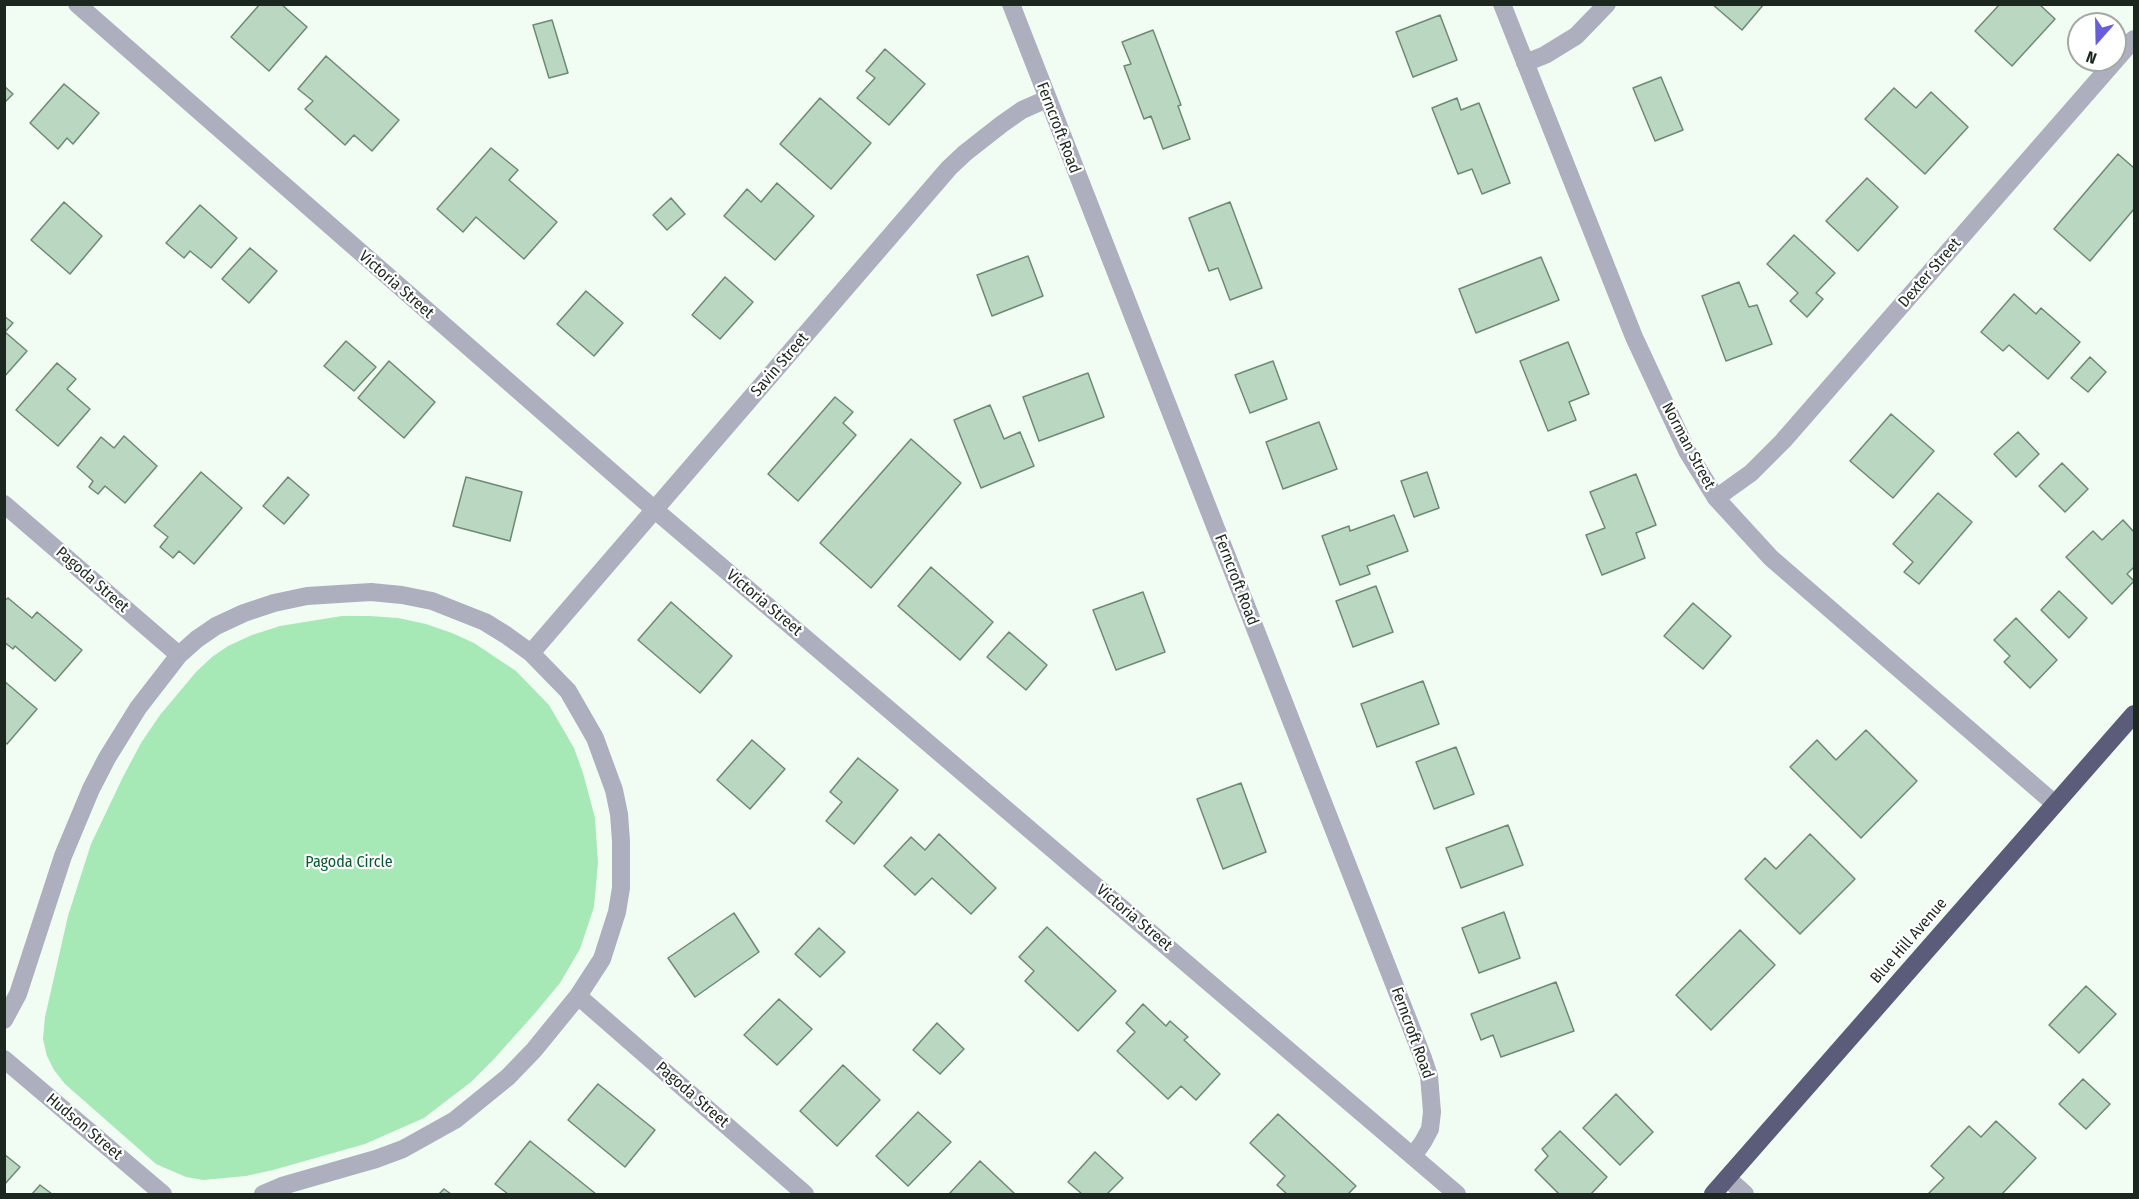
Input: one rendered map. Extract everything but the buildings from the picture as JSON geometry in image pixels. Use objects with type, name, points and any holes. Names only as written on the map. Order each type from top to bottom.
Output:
[{"type":"highway","name":"Blue Hill Avenue","points":[[1713,1194],[2134,714]]},
{"type":"street","name":"Victoria Street","points":[[77,4],[655,510],[1457,1194]]},
{"type":"street","name":"Ferncroft Road","points":[[1011,4],[1423,1058],[1429,1076],[1432,1112],[1430,1129],[1413,1156]]},
{"type":"street","name":"Norman Street","points":[[1502,4],[1634,337],[1687,451],[1716,498],[1771,558],[2055,804]]},
{"type":"street","points":[[1525,63],[1545,55],[1576,36],[1607,4]]},
{"type":"street","name":"Dexter Street","points":[[1716,498],[1751,472],[1783,441],[2134,39]]},
{"type":"street","name":"Savin Street","points":[[531,653],[949,168],[1002,124],[1022,110],[1047,99]]},
{"type":"street","name":"Pagoda Street","points":[[4,504],[179,656]]},
{"type":"street","points":[[4,1020],[18,994],[60,865],[76,822],[92,789],[117,741],[138,708],[179,656],[197,639],[216,626],[243,613],[274,603],[307,596],[371,592],[432,601],[485,622],[531,653],[568,691],[595,738],[605,765],[619,814],[622,864],[617,912],[602,959],[557,1024],[508,1077],[455,1120],[403,1149],[282,1186],[263,1194]]},
{"type":"street","name":"Pagoda Street","points":[[578,996],[805,1194]]},
{"type":"street","name":"Hudson Street","points":[[4,1059],[163,1194]]},
{"type":"street","points":[[1727,1178],[1745,1194]]},
{"type":"green space","name":"Pagoda Circle","points":[[342,616],[398,618],[452,633],[474,643],[516,671],[549,705],[574,748],[595,818],[598,863],[594,907],[580,949],[560,983],[471,1082],[424,1118],[365,1144],[273,1170],[246,1176],[203,1180],[186,1177],[156,1164],[65,1084],[47,1056],[43,1039],[45,1017],[68,916],[91,844],[122,779],[141,743],[160,715],[196,672],[228,646],[252,635],[280,626]]}]
